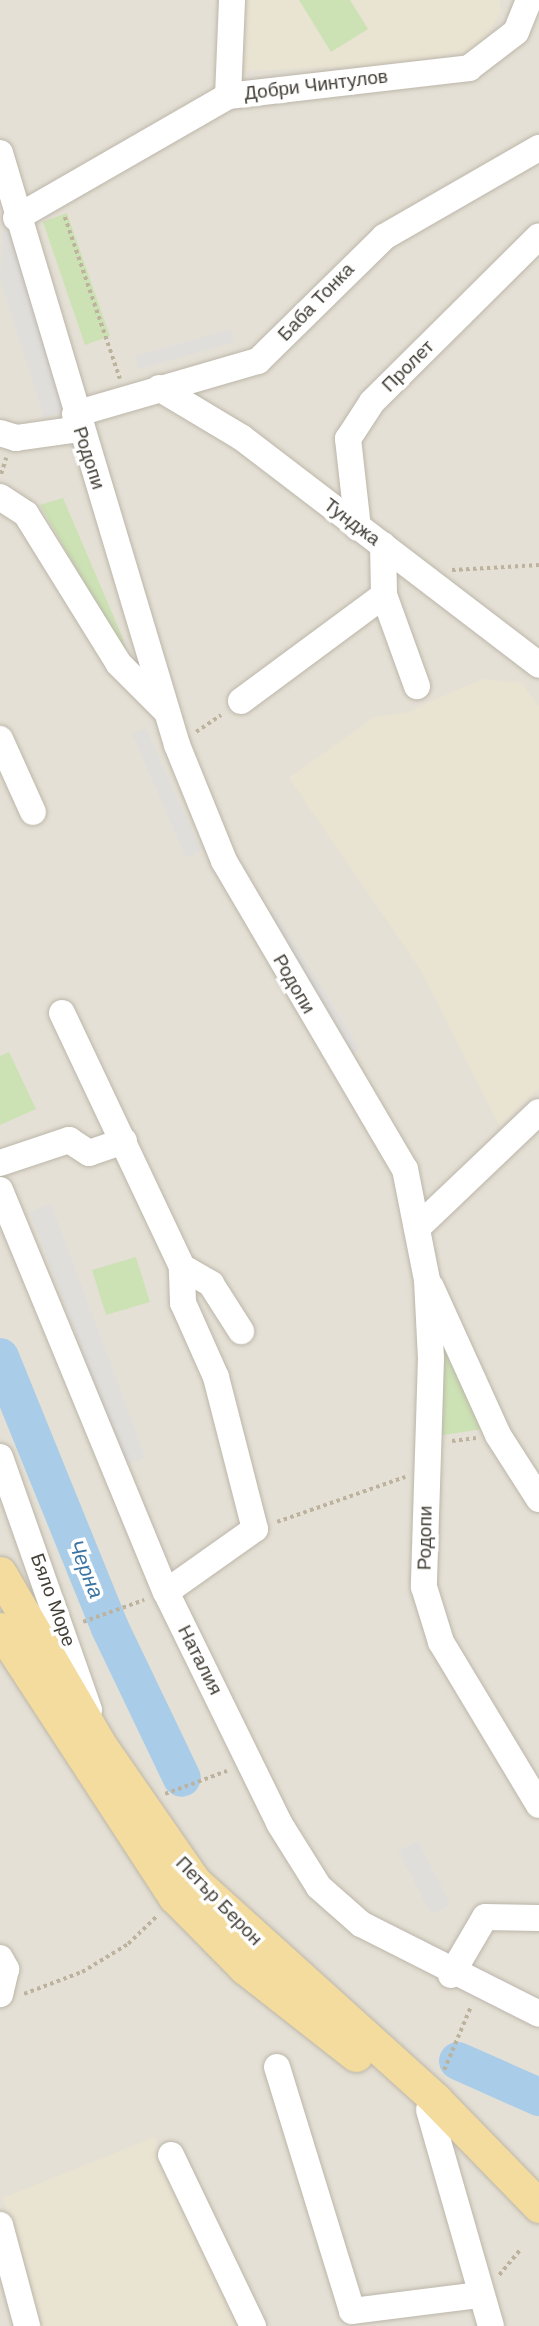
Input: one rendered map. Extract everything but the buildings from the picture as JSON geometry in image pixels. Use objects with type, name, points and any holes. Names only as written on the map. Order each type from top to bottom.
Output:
[{"type":"main road","name":"Петър Берон","points":[[0,1573],[100,1745],[139,1804],[222,1909],[433,2105]]},
{"type":"main road","name":"Петър Берон","points":[[0,1629],[175,1897],[279,1997],[433,2105],[478,2141],[539,2206]]},
{"type":"street","points":[[228,96],[232,0]]},
{"type":"street","name":"Добри Чинтулов","points":[[12,233],[58,195],[228,96],[470,68],[516,32],[529,0]]},
{"type":"street","name":"Баба Тонка","points":[[0,433],[16,438],[77,421],[127,397],[258,361],[384,237],[539,148]]},
{"type":"street","name":"Родопи","points":[[0,153],[12,233],[77,421],[177,745],[224,861],[405,1169],[427,1280],[424,1587],[441,1642],[539,1805]]},
{"type":"street","name":"Пролет","points":[[358,528],[348,439],[372,402],[539,236]]},
{"type":"street","name":"Тунджа","points":[[159,388],[241,437],[539,665]]},
{"type":"street","points":[[0,497],[26,514],[119,664],[169,714]]},
{"type":"street","points":[[383,545],[384,594],[416,687]]},
{"type":"street","points":[[241,701],[384,594]]},
{"type":"street","points":[[0,739],[33,812]]},
{"type":"street","points":[[62,1013],[124,1141],[134,1177],[182,1268],[183,1303],[216,1377],[255,1529],[166,1592]]},
{"type":"street","points":[[416,1228],[539,1112]]},
{"type":"street","points":[[0,1163],[69,1140],[89,1153],[124,1141]]},
{"type":"street","name":"Наталия","points":[[0,1190],[166,1592],[252,1762],[319,1886],[361,1924],[452,1975],[539,2014]]},
{"type":"street","points":[[182,1268],[211,1284],[241,1331]]},
{"type":"street","points":[[427,1280],[498,1435],[539,1499]]},
{"type":"street","name":"Бяло Море","points":[[0,1457],[65,1628],[100,1745]]},
{"type":"street","points":[[452,1975],[485,1917],[539,1918]]},
{"type":"street","points":[[0,1958],[6,1969],[1,1994]]},
{"type":"street","points":[[277,2067],[352,2311],[488,2287]]},
{"type":"street","points":[[433,2105],[488,2287],[491,2326]]},
{"type":"street","points":[[171,2155],[253,2326]]},
{"type":"street","points":[[0,2225],[27,2326]]},
{"type":"path","points":[[58,195],[127,397]]},
{"type":"path","points":[[0,478],[6,459]]},
{"type":"path","points":[[482,567],[539,565]]},
{"type":"path","points":[[177,745],[241,701]]},
{"type":"path","points":[[426,1441],[498,1435]]},
{"type":"path","points":[[255,1529],[426,1469]]},
{"type":"path","points":[[86,1621],[125,1607]]},
{"type":"path","points":[[139,1804],[252,1762]]},
{"type":"path","points":[[1,1994],[46,1991],[82,1972],[128,1944],[175,1897]]},
{"type":"path","points":[[433,2105],[480,1989]]},
{"type":"path","points":[[488,2287],[520,2250]]},
{"type":"shaded area","points":[[0,0],[539,0],[539,2326],[0,2326]]},
{"type":"shaded area","points":[[244,0],[499,0],[501,11],[478,51],[386,65],[244,71]]},
{"type":"shaded area","points":[[5,206],[67,411],[44,418],[0,280]]},
{"type":"shaded area","points":[[231,329],[235,342],[139,369],[135,356]]},
{"type":"shaded area","points":[[482,679],[521,683],[539,706],[539,1088],[500,1127],[420,969],[289,778],[374,717],[405,713]]},
{"type":"shaded area","points":[[146,728],[201,851],[186,858],[132,734]]},
{"type":"shaded area","points":[[274,911],[359,1047],[352,1057],[264,918]]},
{"type":"shaded area","points":[[51,1204],[146,1458],[125,1465],[30,1212]]},
{"type":"shaded area","points":[[418,1841],[451,1905],[431,1915],[398,1851]]},
{"type":"shaded area","points":[[154,2137],[242,2326],[38,2326],[3,2198]]},
{"type":"green space","points":[[299,0],[350,0],[368,29],[331,52]]},
{"type":"green space","points":[[67,213],[110,336],[85,345],[43,222]]},
{"type":"green space","points":[[63,498],[122,636],[131,665],[40,505]]},
{"type":"green space","points":[[9,1052],[36,1109],[0,1125],[0,1056]]},
{"type":"green space","points":[[136,1257],[150,1302],[106,1315],[92,1270]]},
{"type":"green space","points":[[441,1332],[488,1428],[438,1436]]},
{"type":"waterway","name":"Черна","points":[[0,1357],[110,1628],[182,1778]]},
{"type":"waterway","name":"Черна","points":[[458,2061],[539,2097]]}]
